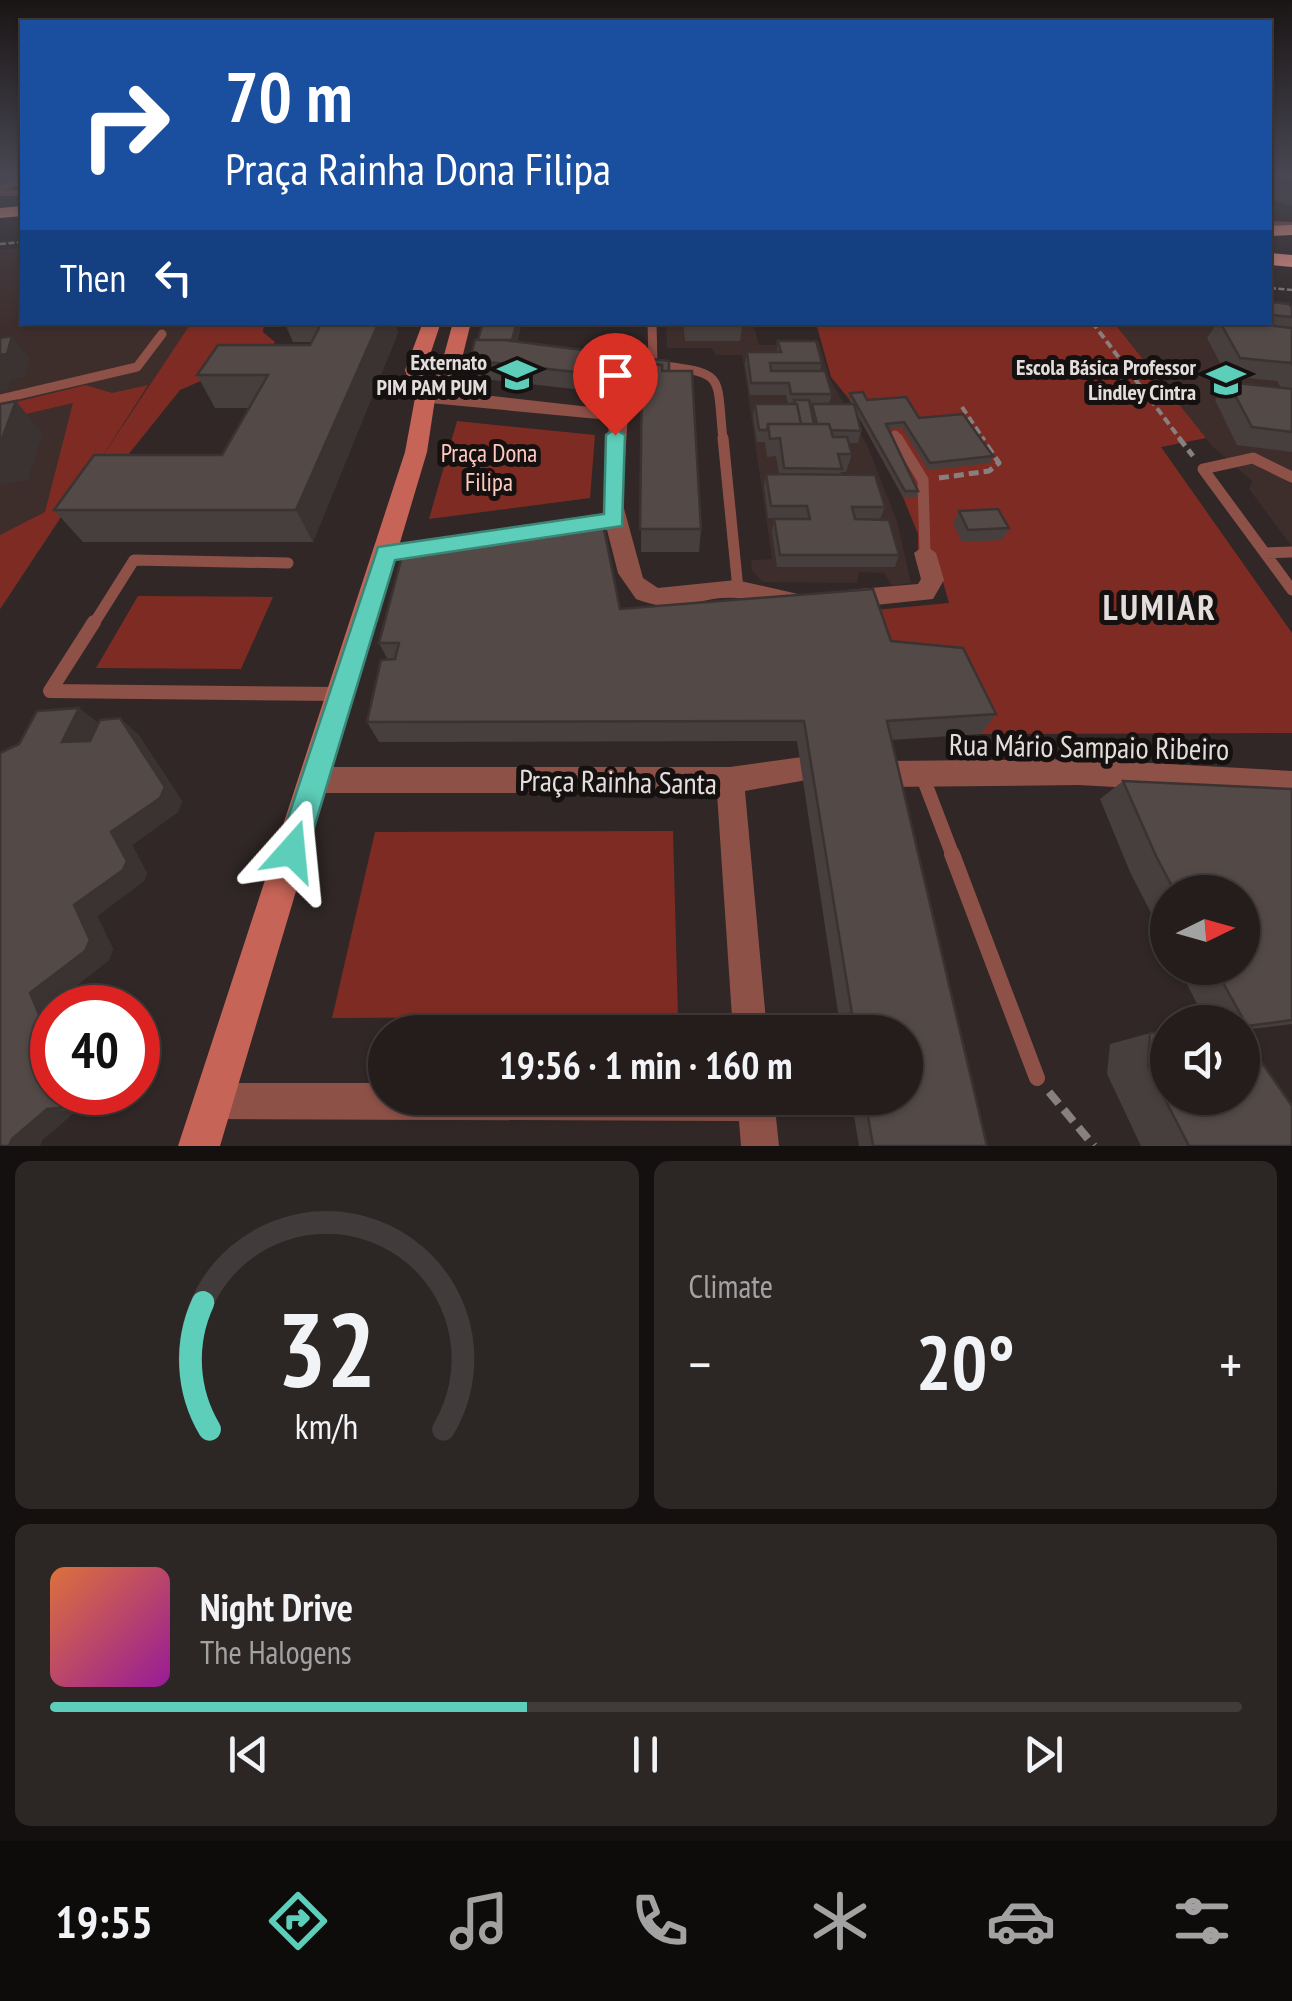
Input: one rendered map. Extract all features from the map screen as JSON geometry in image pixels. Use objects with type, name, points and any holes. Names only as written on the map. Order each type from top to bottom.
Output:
[{"type":"street","points":[[199,1146],[416,452],[425,398],[416,370],[431,325]]},
{"type":"street","points":[[425,398],[449,371],[461,325]]},
{"type":"street","points":[[425,398],[466,398],[620,415],[612,501],[633,581],[642,594],[672,600],[738,588],[779,602],[921,595],[932,585],[925,554]]},
{"type":"street","points":[[557,529],[615,520]]},
{"type":"street","points":[[386,553],[480,540]]},
{"type":"street","points":[[730,780],[802,770]]},
{"type":"street","name":"Rua Mário Sampaio Ribeiro","points":[[884,774],[1079,772],[1292,784]]},
{"type":"street","name":"Praça Rainha Santa","points":[[314,780],[730,780],[749,1015]]},
{"type":"street","points":[[213,1102],[368,1101]]},
{"type":"street","points":[[757,1115],[760,1146]]},
{"type":"lane","points":[[652,325],[647,367],[705,371],[717,383],[738,588]]},
{"type":"lane","points":[[0,398],[137,367],[162,334]]},
{"type":"lane","points":[[620,415],[632,386]]},
{"type":"lane","points":[[895,435],[923,480],[925,554]]},
{"type":"lane","points":[[1292,476],[1254,458],[1203,469],[1292,590]]},
{"type":"lane","points":[[1265,553],[1292,552]]},
{"type":"lane","points":[[288,563],[134,560],[50,691],[341,694]]},
{"type":"lane","points":[[922,775],[1037,1078]]},
{"type":"path","points":[[1094,325],[1203,469]]},
{"type":"path","points":[[923,480],[988,471],[998,466],[996,452],[962,407]]},
{"type":"path","points":[[1037,1078],[1094,1146]]},
{"type":"shaded area","points":[[20,248],[20,325],[190,325],[0,610],[0,250]]},
{"type":"shaded area","name":"Escola Básica Professor Lindley Cintra","points":[[1292,311],[1292,547],[1249,489],[1252,481],[1212,446],[1116,325],[1272,325],[1272,321]]},
{"type":"shaded area","points":[[666,325],[754,325],[759,345],[819,341],[829,377],[867,445],[897,521],[911,583],[892,586],[884,573],[859,572],[857,583],[762,582],[752,570],[751,560],[772,559],[742,355],[716,355],[711,348],[667,348]]},
{"type":"green space","points":[[190,325],[264,325],[263,332],[275,342],[270,351],[180,390],[99,491],[76,494],[0,609],[0,535],[45,512],[73,403],[0,420],[0,406],[86,385],[112,393],[148,385],[96,466]]},
{"type":"green space","points":[[817,325],[1116,325],[1206,438],[1161,447],[1292,633],[1292,733],[981,734],[950,670],[881,663],[864,611],[949,603],[935,554],[918,553],[918,534],[903,497],[849,399],[831,377]]},
{"type":"green space","name":"Praça Dona Filipa","points":[[457,421],[595,435],[590,498],[429,519]]},
{"type":"green space","points":[[138,596],[273,597],[241,669],[96,668]]},
{"type":"green space","points":[[673,831],[678,1015],[332,1018],[375,832]]},
{"type":"building","points":[[1272,302],[1289,304],[1292,317],[1272,315]]},
{"type":"building","points":[[320,325],[378,325],[296,510],[54,510],[94,455],[222,455],[268,375],[197,375],[218,345],[310,345]]},
{"type":"building","points":[[482,325],[516,325],[512,340],[478,340]]},
{"type":"building","points":[[1222,325],[1292,328],[1292,364],[1240,358]]},
{"type":"building","points":[[12,336],[7,354],[0,355],[0,338]]},
{"type":"building","points":[[475,340],[505,340],[669,361],[669,371],[662,371],[662,365],[648,364],[648,370],[612,367],[609,376],[470,360]]},
{"type":"building","points":[[778,341],[816,341],[822,363],[770,363],[771,371],[825,371],[832,394],[791,394],[789,383],[751,383],[747,352],[781,352]]},
{"type":"building","points":[[648,364],[662,365],[662,371],[692,371],[701,529],[640,529],[642,371],[648,371]]},
{"type":"building","points":[[1228,382],[1292,389],[1292,432],[1252,427]]},
{"type":"building","points":[[863,392],[867,400],[906,397],[919,418],[963,414],[993,456],[930,463],[904,422],[886,424],[918,491],[905,491],[850,393]]},
{"type":"building","points":[[794,400],[809,400],[814,424],[801,424]]},
{"type":"building","points":[[16,401],[0,444],[0,404]]},
{"type":"building","points":[[755,404],[797,404],[801,424],[768,424],[767,430],[759,430]]},
{"type":"building","points":[[812,404],[854,404],[861,431],[831,430],[829,424],[817,424]]},
{"type":"building","points":[[768,424],[829,424],[833,437],[847,437],[852,454],[838,454],[842,469],[784,468],[780,438],[770,439]]},
{"type":"building","points":[[766,474],[875,475],[885,507],[852,507],[855,519],[889,520],[899,555],[780,555],[774,519],[810,519],[807,506],[771,506]]},
{"type":"building","points":[[998,509],[1009,528],[968,530],[959,511]]},
{"type":"building","points":[[602,519],[620,609],[873,589],[891,641],[963,648],[996,714],[887,721],[987,1146],[873,1146],[868,1115],[923,1115],[923,1015],[852,1015],[804,721],[367,722],[381,660],[395,659],[399,643],[379,643],[402,556],[427,553],[427,544]]},
{"type":"building","points":[[79,708],[62,742],[90,741],[100,720],[120,718],[165,787],[160,798],[111,832],[127,861],[123,870],[74,905],[90,940],[85,951],[40,985],[30,985],[30,1115],[40,1115],[9,1146],[0,1146],[0,753],[19,744],[37,711]]},
{"type":"building","points":[[1123,781],[1292,789],[1292,1020],[1260,1024],[1260,1005],[1235,1005],[1224,985],[1260,985],[1260,875],[1166,875]]},
{"type":"building","points":[[1260,1060],[1292,1106],[1292,1146],[1189,1146],[1173,1115],[1260,1115]]},
{"type":"place","name":"Externato PIM PAM PUM","points":[[517,375]]},
{"type":"place","name":"Escola Básica Professor Lindley Cintra","points":[[1226,380]]},
{"type":"district","name":"LUMIAR","points":[[1160,607]]},
{"type":"route","points":[[292,851],[386,553],[615,520],[615,435]]}]
